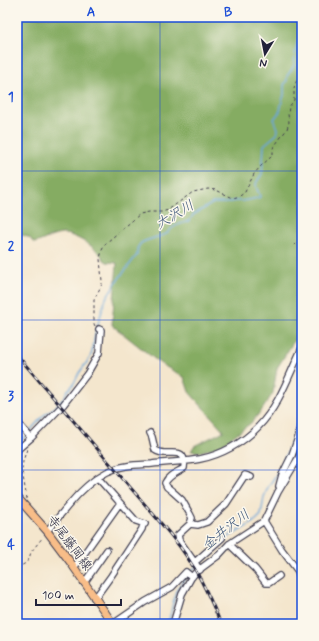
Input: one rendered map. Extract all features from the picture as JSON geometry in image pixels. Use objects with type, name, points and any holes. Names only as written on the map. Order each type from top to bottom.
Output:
[{"type":"main road","name":"寺尾藤岡線","points":[[17,497],[47,531],[74,568],[110,623]]},
{"type":"street","points":[[17,450],[31,438],[63,405],[87,374],[99,353],[102,330],[97,327]]},
{"type":"street","points":[[47,531],[76,496],[87,486],[118,467],[184,462],[202,459],[239,443],[258,427],[268,415],[278,399],[302,348]]},
{"type":"street","points":[[278,492],[282,475],[296,444],[302,421]]},
{"type":"street","points":[[17,422],[31,438]]},
{"type":"street","points":[[150,433],[155,450],[159,452],[181,454],[184,457],[184,468],[167,478],[165,483],[167,488],[182,500],[192,518],[190,524],[178,535],[179,540],[197,566]]},
{"type":"street","points":[[197,566],[219,555],[229,544],[264,520],[278,492],[302,452]]},
{"type":"street","points":[[190,524],[207,522],[226,504],[245,475],[251,477]]},
{"type":"street","points":[[94,598],[111,576],[144,524],[136,521],[98,478]]},
{"type":"street","points":[[74,568],[120,503]]},
{"type":"street","points":[[264,520],[282,550],[298,571],[302,585]]},
{"type":"street","points":[[173,624],[182,594],[197,566],[222,538]]},
{"type":"street","points":[[229,544],[256,569],[266,584],[279,576]]},
{"type":"street","points":[[84,583],[107,550]]},
{"type":"street","points":[[110,623],[172,587],[186,572],[192,577]]},
{"type":"path","points":[[97,327],[94,324],[94,300],[102,284],[100,259],[104,246],[140,214],[168,210],[193,192],[208,189],[216,190],[233,198],[240,196],[245,192],[254,174],[273,155],[273,148],[287,129],[289,122],[289,107],[294,100],[296,82],[302,73]]},
{"type":"path","points":[[294,246],[302,238]]},
{"type":"path","points":[[17,409],[18,408],[21,412]]},
{"type":"path","points":[[29,511],[22,471],[23,461],[31,438]]},
{"type":"path","points":[[17,568],[26,563],[31,552],[47,531]]},
{"type":"green space","points":[[17,17],[302,17],[302,312],[294,341],[277,368],[273,393],[251,423],[220,446],[200,452],[191,451],[194,446],[224,431],[189,392],[184,377],[161,364],[112,325],[117,263],[107,262],[92,246],[67,234],[52,236],[35,243],[30,238],[17,233]]},
{"type":"waterway","name":"大沢川","points":[[28,433],[44,415],[64,398],[67,391],[73,385],[79,373],[90,358],[96,330],[106,298],[137,255],[138,247],[141,243],[166,234],[177,225],[190,220],[193,215],[213,203],[227,203],[260,197],[256,184],[262,174],[264,145],[277,134],[278,129],[274,119],[280,111],[287,76],[294,66],[299,36]]},
{"type":"waterway","name":"金井沢川","points":[[198,564],[230,536],[251,524],[261,515],[264,497],[268,487],[280,469],[293,437],[302,399]]},
{"type":"waterway","name":"大沢川","points":[[17,444],[26,436]]},
{"type":"waterway","name":"金井沢川","points":[[189,572],[196,567]]},
{"type":"waterway","name":"金井沢川","points":[[167,624],[176,592],[187,575]]},
{"type":"railway","points":[[17,355],[178,544],[202,582],[221,624]]}]
